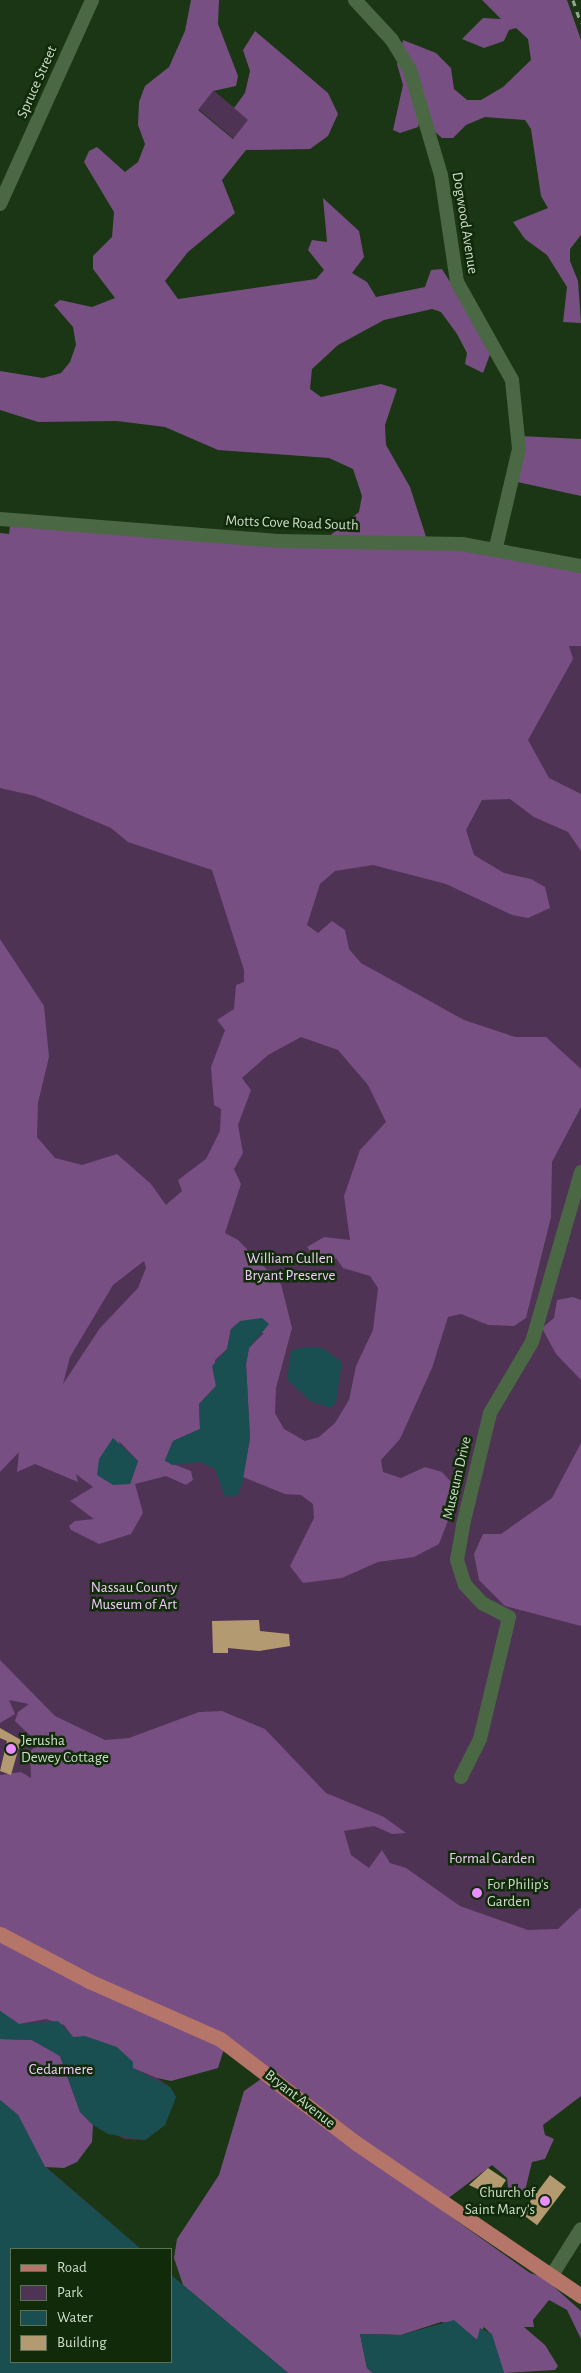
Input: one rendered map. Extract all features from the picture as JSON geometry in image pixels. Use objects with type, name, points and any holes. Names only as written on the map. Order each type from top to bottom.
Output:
[{"type":"main road","name":"Bryant Avenue","points":[[0,1934],[89,1982],[220,2039],[370,2153],[581,2296]]},
{"type":"street","name":"Spruce Street","points":[[0,204],[92,0]]},
{"type":"street","name":"Dogwood Avenue","points":[[355,0],[392,40],[410,70],[441,175],[457,282],[512,380],[519,449],[496,547]]},
{"type":"street","name":"Motts Cove Road South","points":[[0,519],[278,541],[496,547],[581,566]]},
{"type":"street","name":"Museum Drive","points":[[461,1777],[480,1739],[509,1617],[483,1604],[465,1585],[457,1560],[462,1525],[490,1413],[532,1342],[581,1172]]},
{"type":"street","points":[[552,2275],[581,2229]]},
{"type":"green space","points":[[191,0],[219,0],[218,24],[238,76],[236,86],[213,91],[198,110],[233,139],[248,120],[234,108],[245,93],[250,71],[243,50],[255,31],[328,93],[338,114],[328,136],[310,149],[246,150],[222,180],[235,213],[188,252],[165,281],[178,299],[316,279],[324,270],[308,250],[312,240],[327,242],[323,198],[359,231],[364,257],[352,273],[367,282],[376,297],[425,287],[431,270],[442,269],[492,349],[483,373],[465,364],[467,353],[457,334],[441,312],[432,309],[384,320],[338,345],[312,369],[310,389],[321,397],[381,384],[397,389],[385,425],[386,445],[410,487],[428,543],[581,569],[581,646],[569,646],[573,659],[528,740],[549,778],[581,794],[581,851],[568,832],[534,817],[510,799],[482,800],[466,830],[474,855],[504,873],[531,879],[545,887],[550,908],[528,918],[512,915],[446,884],[373,865],[335,871],[320,884],[307,925],[318,933],[332,921],[345,930],[349,949],[361,963],[464,1020],[515,1037],[546,1037],[581,1069],[581,1107],[552,1162],[551,1217],[526,1318],[514,1326],[488,1325],[461,1314],[448,1317],[432,1368],[400,1439],[381,1460],[383,1472],[401,1478],[425,1467],[442,1472],[452,1483],[455,1502],[439,1544],[414,1557],[378,1562],[342,1578],[303,1583],[290,1566],[314,1518],[313,1504],[301,1495],[285,1494],[243,1477],[250,1438],[246,1364],[249,1348],[264,1333],[231,1329],[227,1349],[215,1360],[216,1386],[199,1404],[200,1429],[173,1441],[165,1461],[191,1471],[193,1480],[186,1485],[166,1476],[135,1484],[143,1513],[131,1534],[99,1544],[71,1530],[69,1526],[75,1521],[94,1519],[70,1501],[93,1487],[76,1474],[78,1482],[35,1464],[17,1472],[19,1452],[0,1472],[0,939],[44,1006],[49,1057],[38,1103],[37,1137],[55,1158],[82,1165],[117,1154],[151,1184],[166,1205],[182,1191],[178,1180],[206,1159],[220,1131],[221,1109],[214,1105],[211,1067],[225,1030],[217,1020],[234,1009],[236,985],[244,982],[244,970],[212,870],[128,842],[111,828],[35,796],[0,788],[0,533],[9,534],[10,526],[322,542],[359,512],[362,496],[353,469],[329,458],[218,450],[165,427],[117,421],[38,422],[0,410],[0,371],[43,378],[61,373],[70,362],[76,345],[73,327],[54,305],[60,300],[92,307],[115,298],[93,269],[93,256],[112,237],[114,212],[84,162],[89,151],[97,147],[125,172],[138,162],[145,144],[138,125],[139,102],[145,86],[169,67],[185,31]],"holes":[[[301,1037],[338,1050],[368,1085],[386,1122],[360,1150],[344,1196],[350,1240],[324,1237],[307,1247],[318,1262],[329,1265],[336,1258],[343,1268],[370,1276],[378,1288],[373,1330],[356,1366],[349,1400],[335,1423],[319,1437],[305,1441],[284,1429],[275,1413],[276,1388],[292,1328],[281,1284],[238,1240],[225,1233],[241,1184],[234,1169],[243,1153],[238,1125],[251,1090],[242,1078],[268,1055]],[[144,1261],[146,1268],[138,1288],[100,1328],[63,1384],[70,1357],[113,1285]],[[119,1441],[138,1461],[130,1484]]]},
{"type":"green space","points":[[482,0],[567,0],[581,40],[581,235],[570,249],[570,261],[578,281],[581,323],[563,322],[567,287],[547,255],[525,239],[513,222],[548,208],[541,196],[531,129],[525,120],[485,117],[466,125],[453,138],[442,138],[434,131],[425,102],[418,127],[400,133],[393,130],[403,85],[397,64],[403,40],[436,53],[451,68],[454,89],[467,100],[481,100],[503,87],[531,60],[528,39],[516,28],[509,30],[504,41],[484,48],[462,39],[483,18],[501,19]]},
{"type":"green space","points":[[213,90],[249,120],[234,139],[198,108]]},
{"type":"green space","points":[[520,436],[581,439],[581,496],[513,481]]},
{"type":"green space","name":"William Cullen Bryant Preserve","points":[[581,569],[581,2092],[220,2039],[120,2052],[170,2087],[176,2097],[165,2125],[145,2140],[125,2139],[93,2125],[46,2167],[140,2248],[0,2132],[0,598]]},
{"type":"green space","points":[[573,1297],[581,1300],[581,1380],[556,1354],[542,1328],[554,1318],[557,1300]]},
{"type":"green space","points":[[581,1443],[581,1626],[505,1606],[479,1580],[474,1554],[483,1534],[501,1534],[552,1498]]},
{"type":"green space","points":[[0,1660],[55,1716],[105,1740],[129,1738],[199,1712],[222,1711],[265,1729],[326,1793],[384,1817],[406,1833],[392,1834],[374,1826],[344,1831],[351,1855],[369,1868],[382,1850],[390,1863],[406,1868],[460,1906],[528,1930],[558,1929],[581,1907],[581,2096],[543,2125],[545,2135],[554,2139],[545,2159],[532,2162],[525,2191],[516,2197],[509,2195],[507,2178],[492,2165],[446,2200],[416,2192],[530,2273],[543,2277],[581,2311],[581,2339],[567,2310],[549,2300],[533,2320],[534,2327],[524,2327],[545,2345],[558,2366],[555,2370],[504,2373],[491,2334],[484,2327],[477,2340],[458,2324],[441,2322],[401,2335],[360,2334],[367,2368],[373,2373],[288,2373],[183,2285],[174,2258],[177,2239],[219,2175],[244,2091],[268,2074],[224,2049],[218,2068],[171,2081],[157,2078],[133,2068],[133,2062],[120,2052],[73,2037],[64,2025],[46,2019],[19,2024],[0,2011],[0,1775],[21,1772],[31,1778],[30,1752],[38,1743],[15,1721],[18,1712],[29,1704],[9,1700],[15,1714],[0,1723]]},
{"type":"green space","name":"Cedarmere","points":[[0,2039],[32,2040],[60,2056],[80,2112],[93,2125],[92,2142],[77,2162],[64,2168],[45,2167],[18,2115],[0,2100]]},
{"type":"water","points":[[262,1318],[269,1324],[249,1348],[246,1364],[250,1438],[242,1485],[237,1496],[225,1497],[215,1469],[200,1462],[172,1465],[165,1460],[173,1441],[200,1429],[199,1404],[216,1386],[212,1366],[227,1349],[231,1329],[240,1321]]},
{"type":"water","points":[[300,1348],[322,1348],[342,1362],[336,1403],[330,1408],[310,1401],[287,1379],[291,1351]]},
{"type":"water","points":[[113,1438],[138,1461],[130,1484],[113,1485],[97,1475],[99,1459]]},
{"type":"water","points":[[0,2011],[19,2024],[58,2021],[73,2037],[85,2036],[117,2047],[133,2062],[133,2068],[170,2087],[176,2097],[165,2125],[145,2140],[108,2134],[93,2125],[80,2112],[60,2056],[32,2040],[0,2039]]},
{"type":"water","points":[[0,2100],[18,2115],[45,2167],[140,2248],[10,2248],[10,2363],[172,2363],[172,2276],[288,2373],[0,2373]]},
{"type":"water","points":[[454,2320],[477,2340],[480,2328],[492,2334],[504,2373],[373,2373],[367,2368],[360,2334],[401,2335]]},
{"type":"building","points":[[259,1620],[260,1631],[289,1634],[290,1646],[259,1651],[228,1648],[228,1653],[213,1653],[212,1621]]},
{"type":"building","name":"Jerusha Dewey Cottage","points":[[0,1728],[21,1740],[11,1775],[0,1771],[7,1741],[0,1738]]},
{"type":"building","points":[[488,2168],[506,2180],[495,2197],[469,2185]]},
{"type":"building","name":"Church of Saint Mary's","points":[[550,2175],[566,2187],[537,2225],[521,2213]]},
{"type":"railway","points":[[573,0],[581,23]]},
{"type":"place","name":"Jerusha Dewey Cottage","points":[[11,1749]]},
{"type":"place","name":"For Philip's Garden","points":[[477,1893]]},
{"type":"place","name":"Church of Saint Mary's","points":[[545,2201]]},
{"type":"park label","name":"Nassau County Museum of Art","points":[[134,1596]]},
{"type":"park label","name":"Formal Garden","points":[[492,1859]]}]
